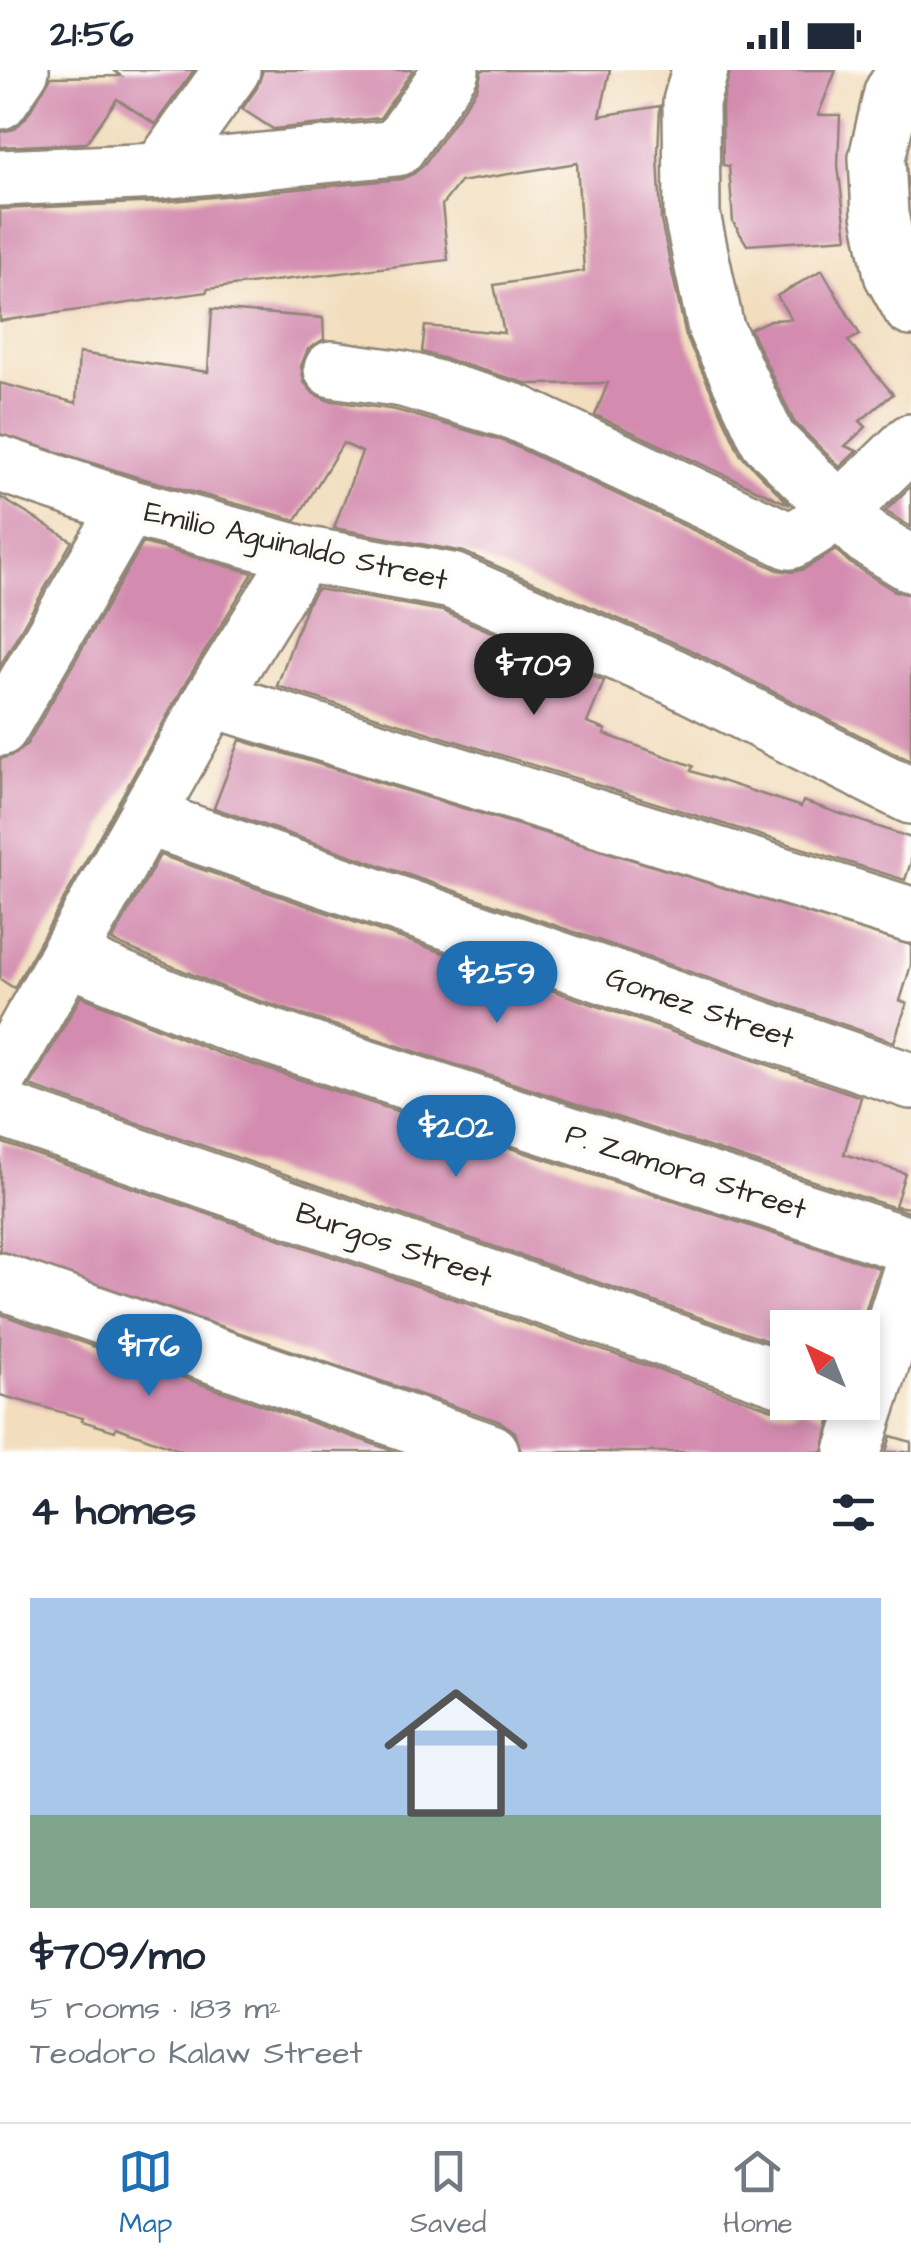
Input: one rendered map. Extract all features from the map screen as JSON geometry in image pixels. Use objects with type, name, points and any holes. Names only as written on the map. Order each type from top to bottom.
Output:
[{"type":"street","points":[[0,100],[21,70]]},
{"type":"street","points":[[160,170],[232,70]]},
{"type":"street","points":[[0,178],[160,170],[397,148],[450,70]]},
{"type":"street","points":[[700,70],[691,102],[692,215],[716,329],[768,440],[866,537],[911,564]]},
{"type":"street","points":[[907,70],[892,93],[877,158],[880,214],[892,274],[911,308]]},
{"type":"street","points":[[332,369],[403,380],[515,412],[790,541],[838,507],[911,442]]},
{"type":"street","name":"Emilio Aguinaldo Street","points":[[0,464],[128,507],[302,554],[452,580],[674,677],[911,796]]},
{"type":"street","points":[[0,728],[128,507]]},
{"type":"street","points":[[0,1076],[212,700],[302,554]]},
{"type":"street","points":[[212,700],[911,915]]},
{"type":"street","name":"Gomez Street","points":[[148,818],[911,1081]]},
{"type":"street","name":"P. Zamora Street","points":[[66,957],[228,1023],[911,1246]]},
{"type":"street","name":"Burgos Street","points":[[0,1109],[770,1375]]},
{"type":"street","points":[[856,1421],[911,1271]]},
{"type":"street","points":[[0,1281],[491,1452]]},
{"type":"building","points":[[113,70],[194,70],[155,124],[117,99],[86,143],[0,147],[0,132],[14,129],[25,119],[51,77],[121,76]]},
{"type":"building","points":[[263,70],[413,70],[380,118],[273,129],[242,109],[257,88]]},
{"type":"building","points":[[482,70],[610,70],[600,116],[660,106],[661,221],[686,336],[740,454],[790,505],[595,415],[608,383],[529,384],[422,352],[425,326],[504,333],[494,285],[584,271],[577,163],[460,182],[442,205],[448,260],[207,289],[0,321],[0,209],[161,202],[401,179],[423,166],[477,88]]},
{"type":"building","points":[[730,70],[836,70],[818,115],[840,115],[838,166],[847,238],[747,245],[733,222],[729,166],[723,165],[722,106]]},
{"type":"building","points":[[822,270],[860,335],[848,341],[893,394],[860,421],[866,427],[845,446],[857,451],[840,467],[794,422],[750,329],[770,320],[791,319],[777,296]]},
{"type":"building","points":[[212,309],[323,318],[324,339],[308,349],[301,366],[304,382],[314,394],[327,400],[396,410],[504,441],[778,570],[804,569],[836,550],[895,591],[911,595],[911,761],[686,648],[464,552],[334,528],[362,452],[343,443],[296,520],[137,477],[0,434],[0,383],[76,403],[79,353],[208,372]]},
{"type":"building","points":[[911,486],[911,527],[885,511]]},
{"type":"building","points":[[0,497],[72,541],[0,666]]},
{"type":"building","points":[[143,543],[253,573],[185,684],[14,988],[0,979],[0,759],[16,754],[27,744]]},
{"type":"building","points":[[317,589],[443,611],[604,681],[587,723],[606,730],[604,734],[693,766],[691,771],[801,807],[803,801],[911,838],[911,862],[905,880],[277,686],[306,606]]},
{"type":"building","points":[[240,740],[911,945],[911,965],[900,1001],[907,1003],[894,1042],[214,808]]},
{"type":"building","points":[[160,855],[861,1097],[844,1154],[905,1173],[895,1206],[911,1208],[911,1213],[239,994],[112,941]]},
{"type":"building","points":[[81,996],[218,1053],[879,1268],[866,1310],[770,1310],[770,1342],[30,1086]]},
{"type":"building","points":[[0,1142],[770,1408],[770,1420],[830,1420],[823,1452],[521,1452],[515,1432],[501,1422],[0,1251]]},
{"type":"building","points":[[0,1314],[396,1452],[185,1452],[116,1427],[115,1431],[0,1395]]},
{"type":"building","points":[[891,1436],[911,1442],[911,1452],[886,1452]]}]
